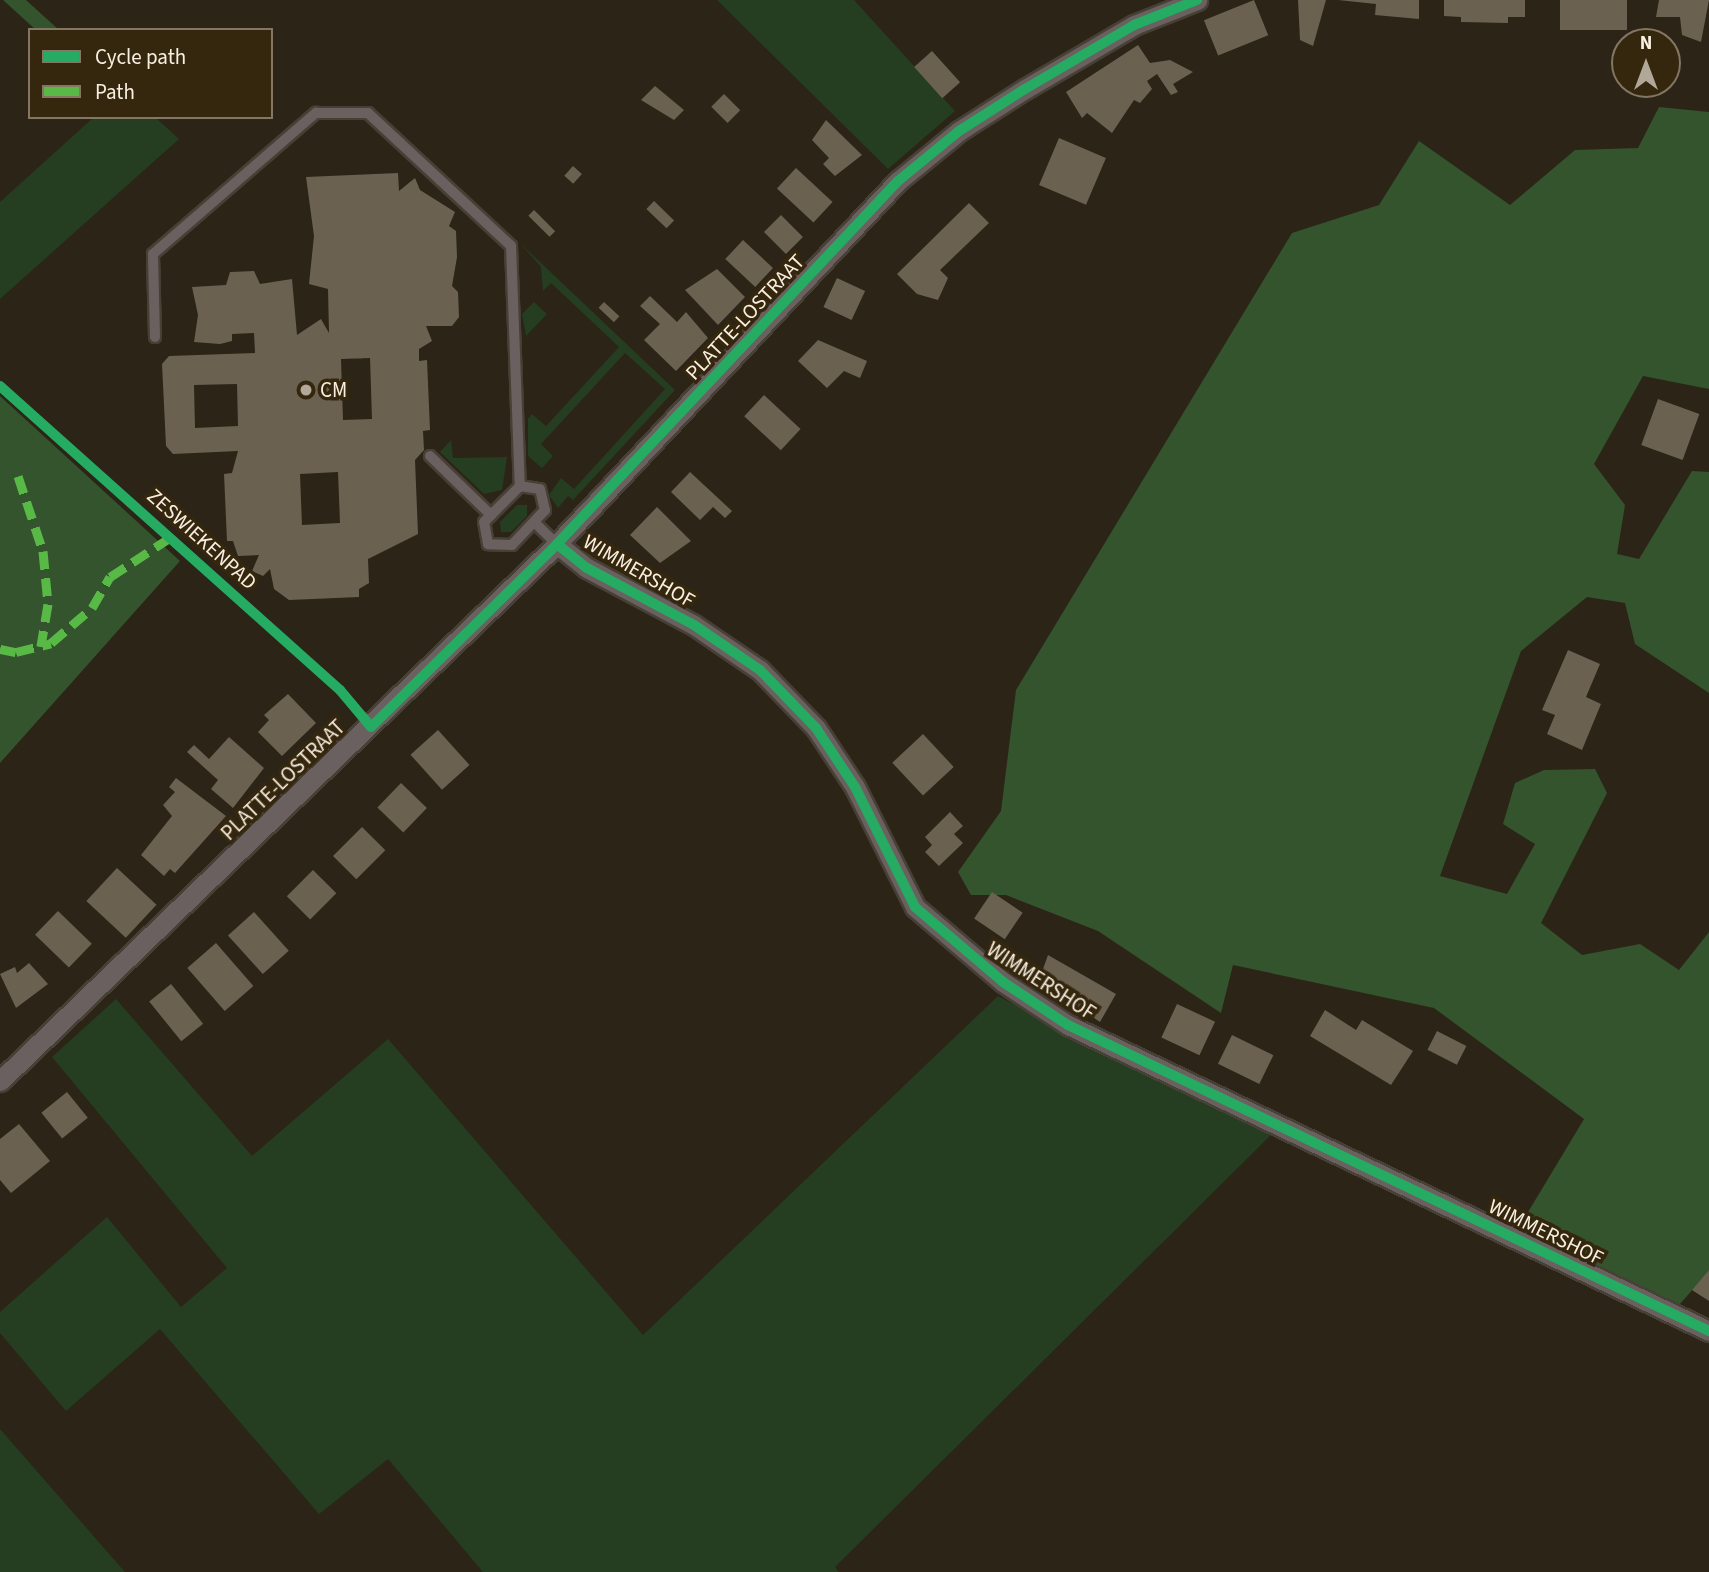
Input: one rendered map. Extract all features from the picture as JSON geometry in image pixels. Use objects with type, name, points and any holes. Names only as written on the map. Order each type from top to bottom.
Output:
[{"type":"street","name":"PLATTE-LOSTRAAT","points":[[0,1081],[557,544],[898,181],[959,131],[1025,89],[1134,25],[1197,0]]},
{"type":"street","name":"WIMMERSHOF","points":[[557,544],[587,568],[694,625],[760,670],[816,728],[855,787],[915,907],[1003,982],[1068,1025],[1709,1332]]},
{"type":"lane","points":[[155,337],[153,254],[316,113],[368,113],[511,246],[520,486],[491,515],[482,534],[500,547],[512,545],[534,522],[545,501],[540,489],[520,486]]},
{"type":"lane","points":[[430,456],[491,515]]},
{"type":"lane","points":[[534,522],[557,544]]},
{"type":"green space","points":[[3,0],[26,0],[57,28],[34,28]]},
{"type":"green space","points":[[717,0],[854,0],[955,111],[888,169]]},
{"type":"green space","points":[[1659,107],[1709,112],[1709,389],[1643,376],[1594,464],[1625,505],[1617,554],[1639,559],[1692,471],[1709,472],[1709,693],[1635,644],[1625,603],[1587,597],[1521,651],[1440,876],[1507,894],[1535,844],[1503,824],[1515,783],[1544,770],[1595,769],[1607,793],[1541,923],[1582,955],[1640,944],[1679,970],[1709,932],[1709,1271],[1672,1313],[1513,1237],[1584,1119],[1434,1008],[1233,965],[1221,1013],[1098,931],[1006,895],[971,895],[958,872],[1001,811],[1016,690],[1292,233],[1379,205],[1419,141],[1510,205],[1575,150],[1638,148]]},
{"type":"green space","points":[[92,119],[157,119],[179,139],[0,299],[0,202]]},
{"type":"green space","points":[[521,244],[675,390],[573,500],[568,496],[558,508],[549,495],[561,478],[574,489],[665,389],[625,353],[541,444],[553,456],[542,468],[528,456],[528,419],[532,414],[546,426],[619,347],[551,283],[543,291],[541,267]]},
{"type":"green space","points":[[534,302],[547,314],[526,336],[522,314]]},
{"type":"green space","points":[[0,396],[180,561],[0,763]]},
{"type":"green space","points":[[451,440],[453,458],[507,457],[502,490],[484,494],[440,452]]},
{"type":"green space","points":[[517,505],[527,505],[527,516],[511,532],[501,532],[500,522]]},
{"type":"green space","points":[[998,996],[1271,1135],[835,1567],[839,1572],[483,1572],[388,1459],[319,1514],[160,1329],[66,1411],[0,1333],[0,1312],[107,1217],[181,1307],[227,1268],[52,1057],[116,999],[252,1156],[388,1039],[643,1335]]},
{"type":"green space","points":[[0,1429],[21,1453],[125,1572],[0,1572]]},
{"type":"building","points":[[1254,0],[1268,35],[1218,55],[1204,20]]},
{"type":"building","points":[[1298,0],[1326,0],[1313,46],[1300,40]]},
{"type":"building","points":[[1338,0],[1419,0],[1419,19],[1375,15],[1376,4]]},
{"type":"building","points":[[1444,0],[1525,0],[1525,17],[1508,17],[1508,23],[1461,22],[1461,17],[1444,16]]},
{"type":"building","points":[[1560,0],[1627,0],[1627,28],[1560,30]]},
{"type":"building","points":[[1659,0],[1709,0],[1701,42],[1682,35],[1680,17],[1656,17]]},
{"type":"building","points":[[1138,45],[1150,63],[1170,60],[1193,72],[1173,84],[1178,92],[1171,95],[1157,74],[1147,81],[1152,89],[1140,103],[1134,100],[1112,133],[1087,113],[1082,118],[1066,92]]},
{"type":"building","points":[[932,51],[960,82],[942,98],[914,67]]},
{"type":"building","points":[[655,86],[684,110],[674,120],[641,100]]},
{"type":"building","points":[[724,94],[740,110],[728,123],[711,107]]},
{"type":"building","points":[[826,120],[862,155],[835,176],[823,164],[829,158],[812,140]]},
{"type":"building","points":[[1059,138],[1106,158],[1086,205],[1039,185]]},
{"type":"building","points":[[573,166],[582,174],[573,184],[564,176]]},
{"type":"building","points":[[796,168],[833,202],[813,223],[777,188]]},
{"type":"building","points":[[398,173],[399,191],[415,178],[420,190],[455,212],[449,226],[456,231],[457,257],[452,286],[458,292],[459,317],[452,326],[426,326],[432,341],[419,349],[419,361],[427,360],[430,430],[423,431],[424,450],[415,460],[418,534],[368,559],[369,583],[359,589],[359,597],[289,600],[274,589],[270,569],[263,576],[252,571],[259,555],[238,556],[233,541],[227,541],[224,474],[232,473],[238,451],[173,454],[166,446],[162,364],[169,356],[255,353],[254,333],[232,334],[232,341],[220,344],[194,342],[198,315],[192,287],[226,285],[230,272],[254,271],[260,284],[292,279],[297,335],[321,319],[329,333],[328,289],[309,284],[314,236],[306,177]],"holes":[[[370,358],[372,419],[343,420],[341,359]],[[237,384],[238,426],[195,428],[194,385]],[[338,472],[340,523],[302,525],[300,474]]]},
{"type":"building","points":[[654,201],[674,220],[667,228],[646,209]]},
{"type":"building","points":[[969,203],[989,223],[940,270],[948,278],[938,300],[917,294],[897,274]]},
{"type":"building","points":[[534,210],[555,231],[550,237],[528,216]]},
{"type":"building","points":[[781,215],[803,237],[786,254],[764,232]]},
{"type":"building","points":[[743,240],[773,268],[755,287],[725,259]]},
{"type":"building","points":[[717,269],[745,297],[718,325],[685,290]]},
{"type":"building","points":[[837,278],[865,291],[852,320],[823,307]]},
{"type":"building","points":[[650,296],[677,322],[686,312],[708,338],[676,371],[644,340],[660,324],[640,306]]},
{"type":"building","points":[[604,302],[619,316],[614,322],[599,308]]},
{"type":"building","points":[[818,340],[867,361],[860,378],[844,371],[827,388],[798,361]]},
{"type":"building","points":[[764,395],[801,429],[781,450],[744,416]]},
{"type":"building","points":[[1658,399],[1699,414],[1683,460],[1641,445]]},
{"type":"building","points":[[690,472],[732,511],[725,518],[713,507],[700,520],[671,492]]},
{"type":"building","points":[[657,507],[691,541],[660,563],[630,535]]},
{"type":"building","points":[[1568,650],[1600,664],[1586,697],[1601,704],[1582,750],[1547,734],[1555,715],[1542,710]]},
{"type":"building","points":[[288,694],[316,723],[282,756],[258,732],[269,720],[264,715]]},
{"type":"building","points":[[438,730],[469,765],[442,790],[411,755]]},
{"type":"building","points":[[923,734],[954,767],[923,796],[892,763]]},
{"type":"building","points":[[229,737],[264,768],[233,808],[211,789],[218,780],[187,752],[194,745],[209,759]]},
{"type":"building","points":[[176,778],[226,816],[175,873],[170,869],[164,876],[141,855],[172,816],[163,805],[175,792],[169,787]]},
{"type":"building","points":[[401,783],[427,808],[403,832],[377,807]]},
{"type":"building","points":[[950,812],[963,826],[954,834],[963,843],[939,866],[925,852],[932,845],[925,837]]},
{"type":"building","points":[[362,827],[385,850],[356,879],[333,856]]},
{"type":"building","points":[[117,868],[156,905],[126,938],[86,901]]},
{"type":"building","points":[[313,870],[336,893],[310,919],[287,896]]},
{"type":"building","points":[[992,892],[1023,913],[1005,939],[974,919]]},
{"type":"building","points":[[58,911],[92,944],[69,967],[35,935]]},
{"type":"building","points":[[254,912],[289,951],[263,974],[228,935]]},
{"type":"building","points":[[216,943],[253,986],[225,1011],[187,968]]},
{"type":"building","points":[[1048,955],[1116,994],[1100,1022],[1039,980]]},
{"type":"building","points":[[29,963],[48,984],[16,1008],[0,974],[15,967],[17,973]]},
{"type":"building","points":[[171,984],[203,1024],[181,1041],[149,1002]]},
{"type":"building","points":[[1177,1004],[1215,1022],[1199,1055],[1161,1038]]},
{"type":"building","points":[[1325,1010],[1356,1030],[1362,1020],[1413,1051],[1391,1085],[1310,1036]]},
{"type":"building","points":[[1437,1031],[1466,1046],[1457,1065],[1427,1050]]},
{"type":"building","points":[[1232,1035],[1273,1055],[1259,1084],[1218,1064]]},
{"type":"building","points":[[67,1092],[88,1118],[62,1138],[41,1113]]},
{"type":"building","points":[[19,1124],[50,1161],[11,1193],[0,1180],[0,1139]]},
{"type":"building","points":[[1709,1270],[1709,1301],[1692,1290]]},
{"type":"marked path","points":[[18,476],[43,551],[48,604],[41,646]]},
{"type":"marked path","points":[[0,649],[16,652],[51,643],[92,608],[110,577],[171,537]]},
{"type":"cycle path","name":"ZESWIEKENPAD","points":[[0,386],[340,690],[371,727],[557,544],[898,181],[959,131],[1025,89],[1134,25],[1197,0]]},
{"type":"cycle path","points":[[557,544],[587,568],[694,625],[760,670],[816,728],[855,787],[915,907],[1003,982],[1068,1025],[1709,1331]]},
{"type":"place","name":"CM","points":[[306,390]]}]
